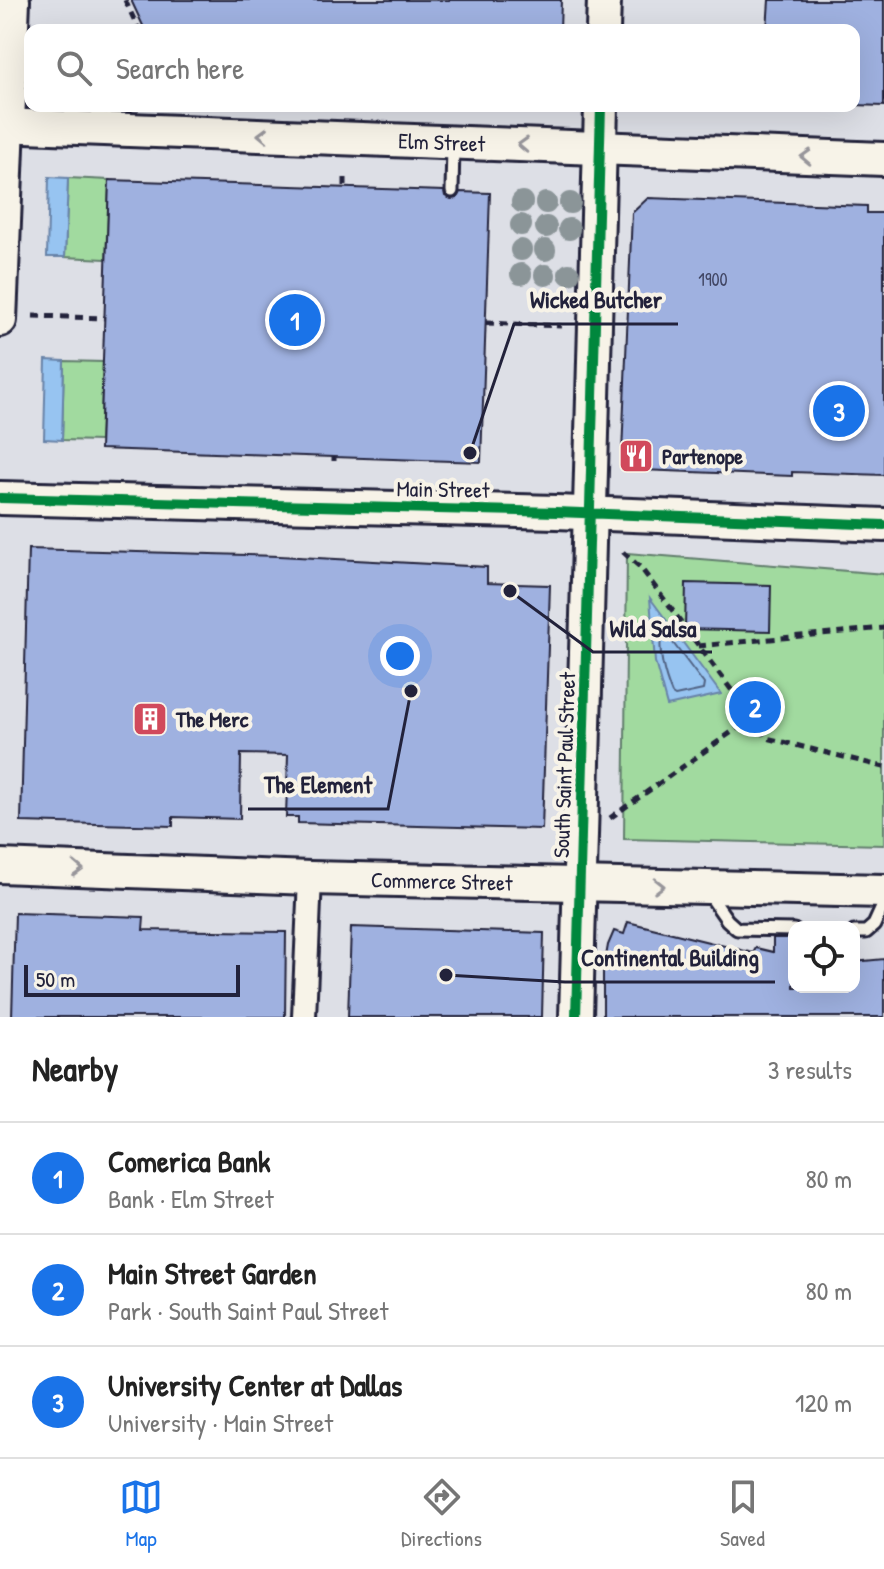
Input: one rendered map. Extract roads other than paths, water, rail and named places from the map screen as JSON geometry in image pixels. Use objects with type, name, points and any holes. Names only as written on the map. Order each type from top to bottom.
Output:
[{"type":"main road","points":[[0,320],[4,126],[13,0]]},
{"type":"main road","points":[[603,24],[604,0]]},
{"type":"main road","name":"South Saint Paul Street","points":[[576,1017],[601,112]]},
{"type":"main road","name":"Elm Street","points":[[4,126],[884,159]]},
{"type":"main road","name":"Main Street","points":[[0,498],[591,513],[884,525]]},
{"type":"main road","name":"Commerce Street","points":[[0,866],[310,878],[884,891]]},
{"type":"street","points":[[304,1017],[310,878]]},
{"type":"lane","points":[[452,191],[453,142]]},
{"type":"lane","points":[[705,887],[727,920],[737,929],[788,930]]},
{"type":"lane","points":[[860,932],[866,932],[874,925],[884,903]]},
{"type":"water","points":[[49,177],[68,178],[65,257],[47,257]]},
{"type":"water","points":[[46,360],[64,361],[62,440],[44,439]]},
{"type":"water","points":[[650,598],[721,694],[667,706],[655,662]]},
{"type":"place","name":"Comerica Bank","points":[[295,320]]},
{"type":"place","name":"University Center at Dallas","points":[[839,411]]},
{"type":"place","name":"Wicked Butcher","points":[[470,453]]},
{"type":"place","name":"Partenope","points":[[636,456]]},
{"type":"place","name":"Wild Salsa","points":[[510,591]]},
{"type":"place","name":"The Element","points":[[411,691]]},
{"type":"place","name":"Main Street Garden","points":[[755,707]]},
{"type":"place","name":"The Merc","points":[[150,719]]},
{"type":"place","name":"Continental Building","points":[[446,975]]}]
